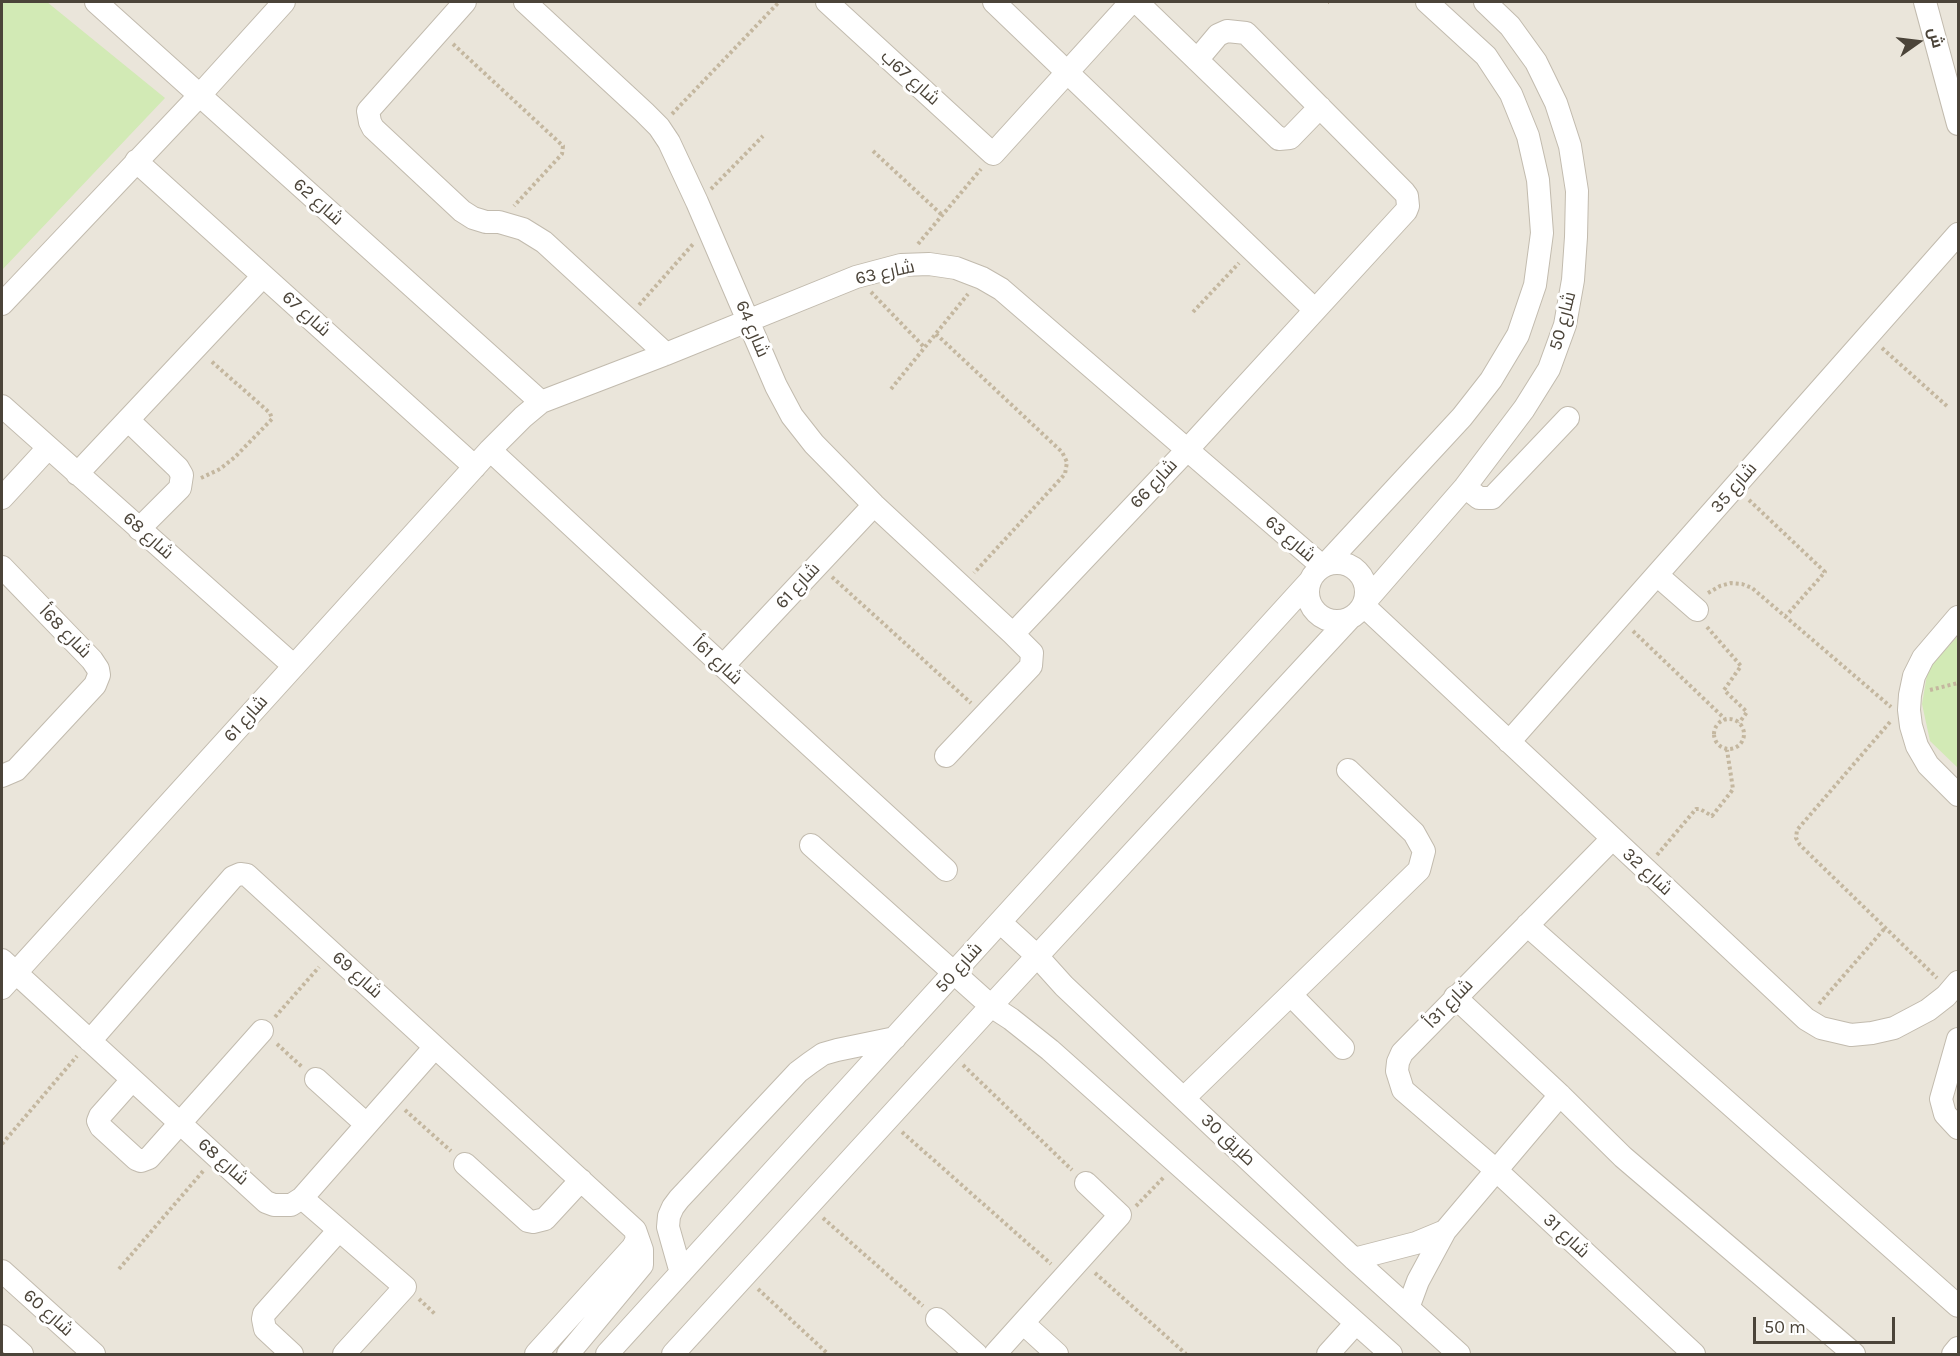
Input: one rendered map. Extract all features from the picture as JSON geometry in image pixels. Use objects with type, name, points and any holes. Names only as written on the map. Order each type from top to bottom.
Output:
[{"type":"street","name":"شارع 62","points":[[96,2],[541,402]]},
{"type":"street","points":[[2,303],[199,96],[284,2]]},
{"type":"street","points":[[465,2],[368,111],[373,128],[462,211],[486,222],[499,222],[523,229],[544,242],[666,354]]},
{"type":"street","name":"شارع 64","points":[[525,2],[659,127],[673,150],[697,202],[776,386],[792,416],[814,444],[874,505],[1013,634]]},
{"type":"street","name":"شارع 67ب","points":[[827,2],[993,154]]},
{"type":"street","points":[[994,2],[1315,310]]},
{"type":"street","points":[[993,154],[1131,2]]},
{"type":"street","points":[[1137,2],[1197,60],[1279,139],[1290,138],[1320,107],[1246,33],[1227,31],[1218,35],[1197,60]]},
{"type":"street","name":"شارع 50","points":[[607,1354],[1319,571],[1462,417],[1491,380],[1518,335],[1536,285],[1542,233],[1538,180],[1528,136],[1511,94],[1486,56],[1427,2]]},
{"type":"street","name":"شارع 50","points":[[673,1354],[990,1006],[1360,608],[1465,487],[1524,409],[1549,369],[1565,325],[1573,280],[1577,191],[1572,158],[1557,103],[1536,62],[1510,26],[1485,2]]},
{"type":"street","points":[[1925,2],[1959,124]]},
{"type":"street","name":"شارع 66","points":[[1013,634],[1187,450],[1406,211],[1408,201],[1404,192],[1320,107]]},
{"type":"street","name":"شارع 67","points":[[136,161],[475,467]]},
{"type":"street","name":"شارع 35","points":[[1509,742],[1959,234]]},
{"type":"street","name":"شارع 63","points":[[490,450],[541,402],[856,277],[901,265],[928,264],[956,268],[982,278],[1000,289],[1187,450],[1319,571]]},
{"type":"street","points":[[77,474],[263,276]]},
{"type":"street","name":"شارع 68","points":[[2,406],[294,666]]},
{"type":"street","points":[[1465,487],[1479,498],[1492,498],[1568,418]]},
{"type":"street","points":[[128,420],[178,468],[183,480],[180,488],[139,529]]},
{"type":"street","points":[[2,498],[48,448]]},
{"type":"street","name":"شارع 61","points":[[6,974],[294,666],[490,450]]},
{"type":"street","name":"شارع 61أ","points":[[490,450],[946,870]]},
{"type":"street","name":"شارع 61","points":[[723,666],[874,505]]},
{"type":"street","points":[[1342,562],[1357,570],[1366,584],[1360,608],[1333,621],[1318,614],[1309,599],[1319,571],[1342,562]]},
{"type":"street","name":"شارع 68أ","points":[[2,567],[92,660],[99,675],[95,685],[16,770],[2,776]]},
{"type":"street","points":[[1657,575],[1697,610]]},
{"type":"street","name":"شارع 32","points":[[1360,608],[1509,742],[1806,1019],[1821,1028],[1851,1035],[1872,1034],[1894,1028],[1953,995]]},
{"type":"street","points":[[1959,617],[1923,658],[1914,676],[1904,719],[1928,765],[1959,795]]},
{"type":"street","points":[[946,756],[1033,662],[1030,650],[1013,634]]},
{"type":"street","points":[[1184,1098],[1419,870],[1424,851],[1414,833],[1348,770]]},
{"type":"street","name":"شارع 31أ","points":[[1497,1171],[1404,1090],[1399,1081],[1398,1062],[1402,1053],[1612,839]]},
{"type":"street","points":[[811,845],[990,1006],[1044,1044],[1391,1354]]},
{"type":"street","name":"شارع 69","points":[[90,1041],[233,877],[240,874],[250,877],[632,1227],[636,1234]]},
{"type":"street","name":"طريق 30","points":[[1000,922],[1037,956],[1064,986],[1354,1259],[1459,1354]]},
{"type":"street","points":[[1527,925],[1959,1306]]},
{"type":"street","name":"شارع 68","points":[[6,974],[90,1041],[266,1202],[282,1206],[291,1205],[302,1198]]},
{"type":"street","points":[[1290,994],[1344,1048]]},
{"type":"street","points":[[1455,998],[1623,1157],[1854,1354]]},
{"type":"street","points":[[132,1080],[98,1121],[101,1127],[141,1161],[147,1160],[262,1031]]},
{"type":"street","points":[[681,1273],[668,1227],[669,1216],[679,1199],[798,1072],[810,1063],[823,1054],[894,1038]]},
{"type":"street","points":[[1959,1039],[1941,1100],[1945,1114],[1959,1128]]},
{"type":"street","points":[[344,1354],[405,1287],[302,1198],[435,1047]]},
{"type":"street","points":[[316,1079],[366,1124]]},
{"type":"street","points":[[1408,1308],[1422,1273],[1445,1232],[1560,1095]]},
{"type":"street","points":[[465,1164],[528,1221],[532,1222],[545,1219],[581,1180]]},
{"type":"street","name":"شارع 31","points":[[1497,1171],[1694,1354]]},
{"type":"street","points":[[995,1354],[1120,1215],[1086,1183]]},
{"type":"street","points":[[292,1354],[265,1329],[264,1314],[339,1230]]},
{"type":"street","points":[[1354,1259],[1385,1252],[1445,1232]]},
{"type":"street","points":[[536,1354],[633,1246],[637,1239],[636,1234]]},
{"type":"street","points":[[568,1354],[642,1265],[642,1250],[636,1234]]},
{"type":"street","name":"شارع 60","points":[[2,1270],[94,1354]]},
{"type":"street","points":[[937,1319],[976,1354]]},
{"type":"street","points":[[1023,1323],[1057,1354]]},
{"type":"street","points":[[1328,1354],[1356,1323]]},
{"type":"street","points":[[2,1336],[22,1354]]},
{"type":"street","points":[[1953,1354],[1959,1348]]},
{"type":"path","points":[[659,127],[779,2]]},
{"type":"path","points":[[439,31],[562,146],[562,154],[499,222]]},
{"type":"path","points":[[697,202],[763,136]]},
{"type":"path","points":[[873,151],[942,215]]},
{"type":"path","points":[[901,265],[993,154]]},
{"type":"path","points":[[626,318],[708,227]]},
{"type":"path","points":[[1193,312],[1252,250]]},
{"type":"path","points":[[856,277],[925,348]]},
{"type":"path","points":[[891,389],[982,278]]},
{"type":"path","points":[[936,334],[1062,452],[1067,462],[1065,474],[962,586]]},
{"type":"path","points":[[1869,336],[1948,408]]},
{"type":"path","points":[[183,480],[202,478],[220,469],[272,419],[270,413],[196,348]]},
{"type":"path","points":[[1735,487],[1825,572],[1785,616]]},
{"type":"path","points":[[818,564],[985,715]]},
{"type":"path","points":[[1739,723],[1746,710],[1724,690],[1741,666],[1717,640],[1697,610],[1710,591],[1731,583],[1752,588],[1904,719],[1796,834],[1800,845],[1953,995]]},
{"type":"path","points":[[1619,618],[1725,719],[1739,723],[1744,731],[1742,742],[1733,750],[1721,748],[1714,738],[1716,726],[1725,719]]},
{"type":"path","points":[[1644,869],[1696,809],[1712,816],[1731,792],[1733,789],[1727,750]]},
{"type":"path","points":[[1806,1019],[1885,928]]},
{"type":"path","points":[[316,1079],[262,1031],[332,953]]},
{"type":"path","points":[[2,1144],[90,1041]]},
{"type":"path","points":[[949,1052],[1086,1183]]},
{"type":"path","points":[[390,1097],[465,1164]]},
{"type":"path","points":[[888,1119],[1072,1268],[1186,1354]]},
{"type":"path","points":[[119,1269],[216,1156]]},
{"type":"path","points":[[1120,1215],[1144,1200],[1177,1163]]},
{"type":"path","points":[[809,1205],[937,1319]]},
{"type":"path","points":[[744,1277],[828,1354]]},
{"type":"shaded area","points":[[2,2],[1958,2],[1958,1354],[2,1354]]},
{"type":"green space","points":[[2,2],[47,2],[165,98],[2,270]]},
{"type":"green space","points":[[1958,636],[1958,768],[1930,741],[1922,704],[1928,669]]}]
